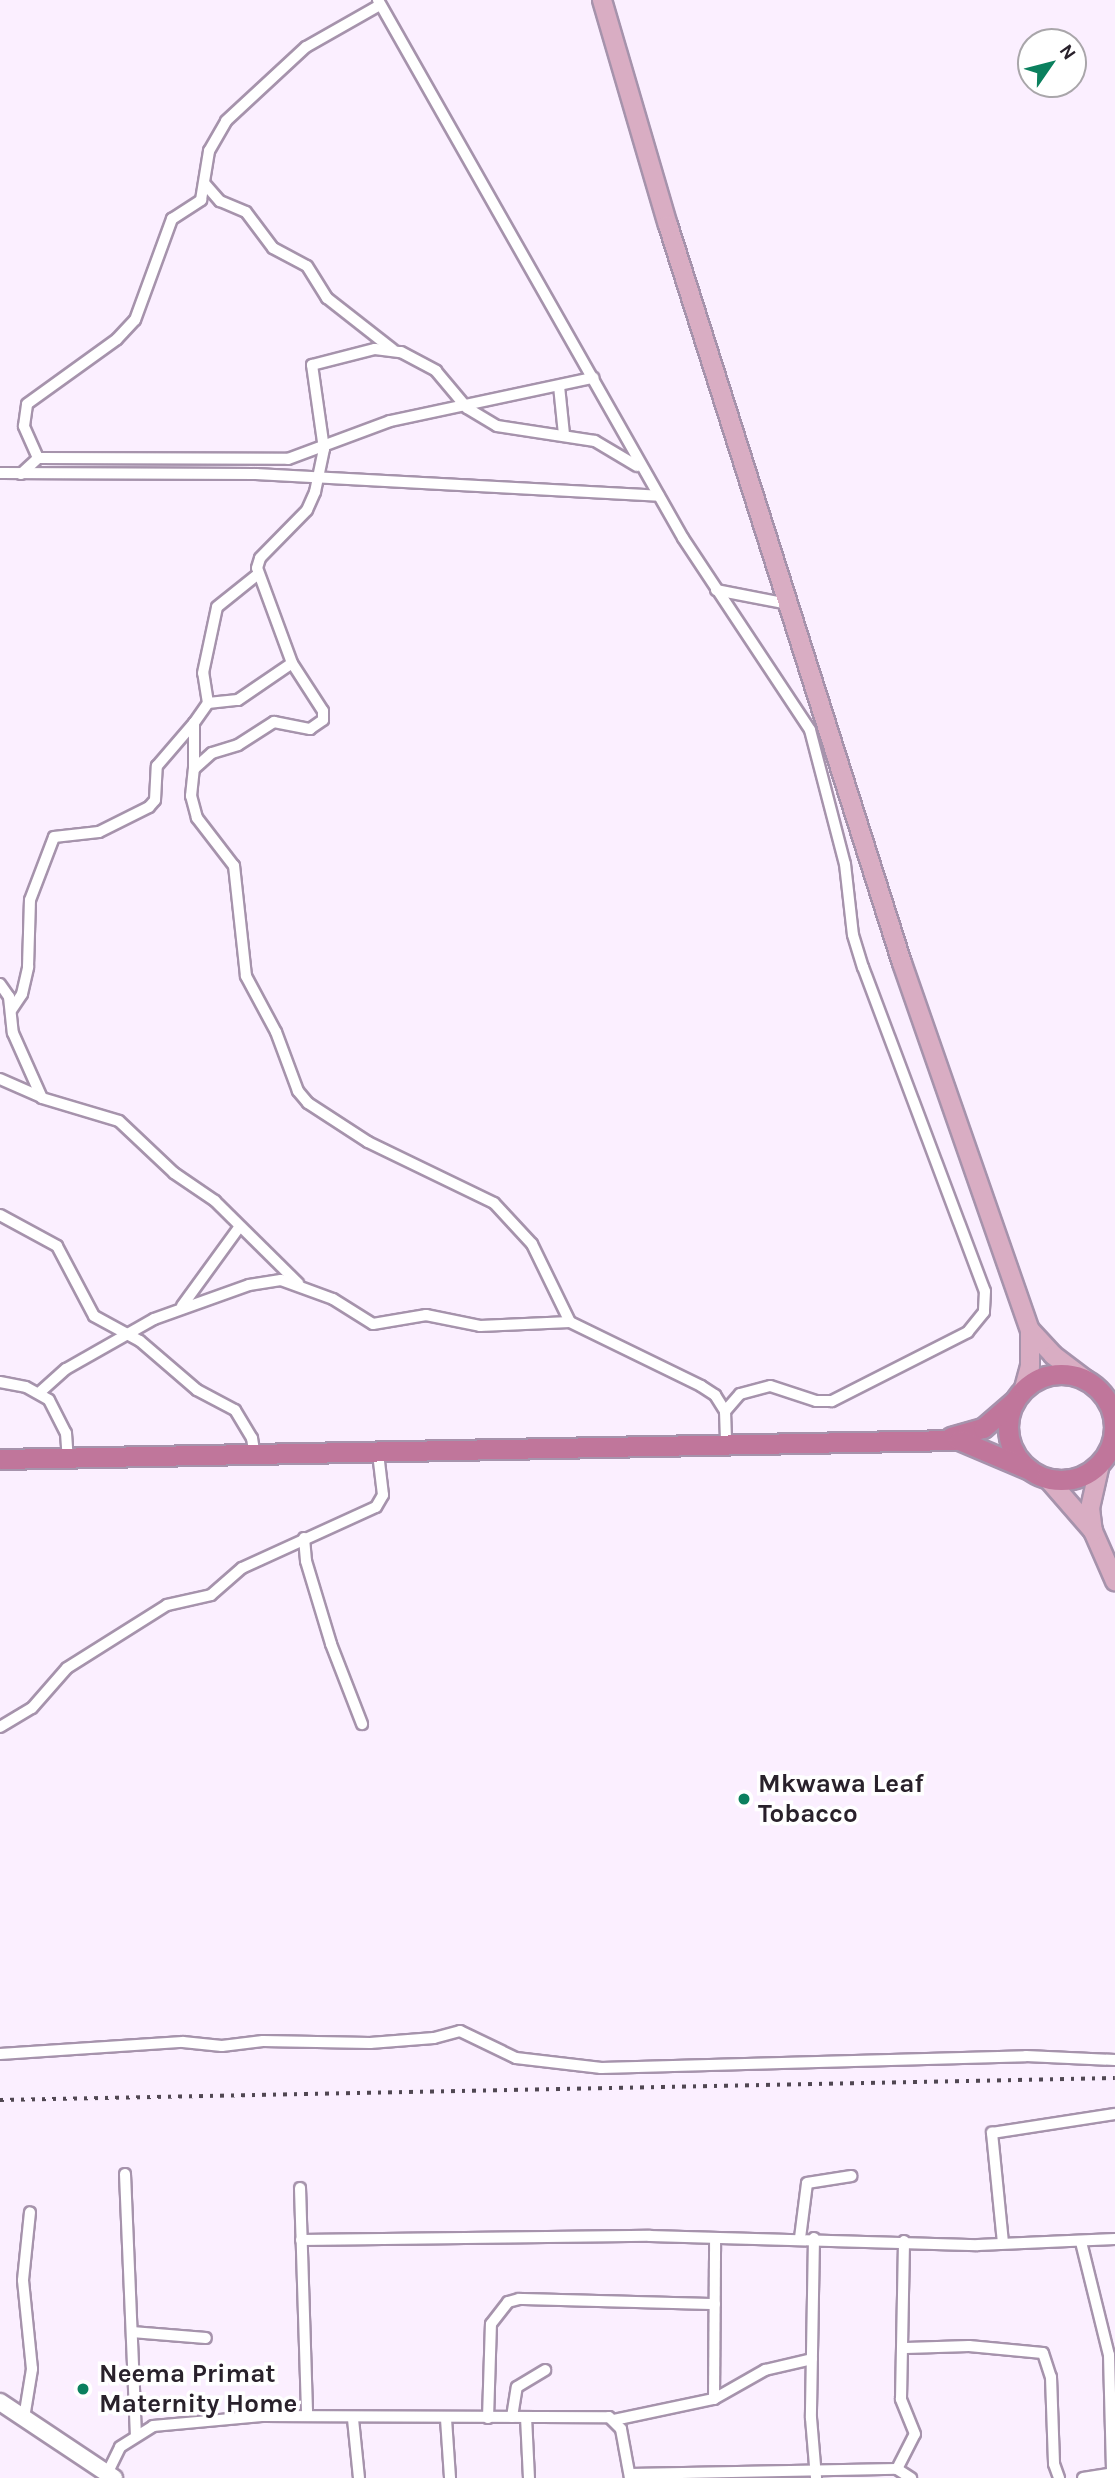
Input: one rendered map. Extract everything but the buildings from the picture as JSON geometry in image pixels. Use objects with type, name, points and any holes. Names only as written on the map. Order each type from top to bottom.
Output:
[{"type":"highway","points":[[0,1459],[726,1448],[940,1441],[973,1445],[1048,1479],[1085,1475],[1107,1456],[1114,1436],[1112,1413],[1108,1397],[1086,1380],[1065,1374],[1042,1377],[1020,1393],[983,1428],[940,1441]]},
{"type":"highway","points":[[1020,1393],[1009,1417],[1009,1437],[1016,1456],[1030,1470]]},
{"type":"main road","points":[[602,0],[902,963],[1030,1329],[1030,1366],[1020,1393]]},
{"type":"main road","points":[[1030,1329],[1053,1355],[1086,1380]]},
{"type":"main road","points":[[1107,1456],[1090,1508],[1093,1531],[1115,1581]]},
{"type":"main road","points":[[1048,1479],[1093,1531]]},
{"type":"main road","points":[[3,2406],[108,2476]]},
{"type":"street","points":[[38,458],[24,426],[27,404],[117,339],[135,320],[172,219],[198,203],[205,184],[209,151],[236,110],[306,47],[379,3],[646,475],[716,590],[810,730],[845,864],[857,946],[976,1260],[986,1301],[981,1320],[968,1332],[832,1401],[816,1401],[770,1386],[740,1394],[725,1411]]},
{"type":"street","points":[[205,184],[220,201],[240,206],[274,248],[307,266],[327,298],[393,349],[436,371],[467,408],[511,430],[565,434],[611,448],[646,475]]},
{"type":"street","points":[[194,769],[202,759],[238,745],[266,724],[280,721],[300,728],[317,727],[323,711],[292,663],[258,574],[260,558],[307,510],[319,478],[324,449],[312,365],[366,350],[393,349]]},
{"type":"street","points":[[22,474],[38,458],[266,462],[324,449],[370,426],[467,408],[593,378]]},
{"type":"street","points":[[559,386],[565,434]]},
{"type":"street","points":[[0,473],[319,478],[658,495]]},
{"type":"street","points":[[42,1098],[6,1024],[22,994],[28,967],[30,900],[54,837],[99,832],[149,807],[155,800],[157,766],[208,703],[203,673],[217,607],[258,574]]},
{"type":"street","points":[[716,590],[788,604]]},
{"type":"street","points":[[208,703],[238,700],[292,663]]},
{"type":"street","points":[[194,723],[192,808],[234,866],[246,976],[276,1032],[289,1076],[298,1091],[309,1103],[368,1142],[494,1203],[532,1244],[570,1322]]},
{"type":"street","points":[[0,984],[12,1009]]},
{"type":"street","points":[[0,1079],[42,1098],[119,1121],[174,1173],[215,1201],[238,1229],[268,1251],[311,1294]]},
{"type":"street","points":[[0,1215],[57,1246],[86,1307],[108,1326],[149,1347],[197,1390],[235,1410],[252,1438],[255,1456]]},
{"type":"street","points":[[181,1306],[238,1229]]},
{"type":"street","points":[[39,1393],[66,1369],[181,1306],[265,1281],[297,1283],[311,1294],[333,1299],[373,1324],[426,1315],[470,1326],[570,1322],[715,1395],[725,1411],[726,1448]]},
{"type":"street","points":[[0,1382],[39,1393],[58,1414],[68,1459]]},
{"type":"street","points":[[0,1727],[32,1708],[57,1676],[81,1658],[167,1605],[211,1595],[242,1568],[376,1507],[383,1495],[378,1453]]},
{"type":"street","points":[[304,1538],[306,1561],[331,1644],[362,1724]]},
{"type":"street","points":[[0,2054],[183,2042],[222,2046],[263,2041],[370,2043],[460,2031],[516,2058],[601,2068],[1026,2056],[1115,2060]]},
{"type":"street","points":[[1003,2243],[992,2133],[1115,2114]]},
{"type":"street","points":[[125,2174],[136,2434]]},
{"type":"street","points":[[800,2238],[807,2183],[851,2176]]},
{"type":"street","points":[[300,2188],[301,2240],[307,2305],[307,2416]]},
{"type":"street","points":[[24,2418],[33,2369],[23,2280],[30,2212]]},
{"type":"street","points":[[301,2240],[650,2236],[715,2240],[814,2238],[1003,2243],[1115,2239]]},
{"type":"street","points":[[814,2238],[812,2359],[815,2474]]},
{"type":"street","points":[[714,2399],[715,2240]]},
{"type":"street","points":[[897,2469],[915,2434],[901,2399],[906,2348],[904,2241]]},
{"type":"street","points":[[1081,2242],[1109,2355],[1113,2473],[1083,2478]]},
{"type":"street","points":[[488,2418],[491,2324],[509,2302],[519,2299],[715,2304]]},
{"type":"street","points":[[132,2332],[206,2338]]},
{"type":"street","points":[[906,2348],[961,2345],[1043,2353],[1051,2377],[1054,2464],[1059,2478]]},
{"type":"street","points":[[108,2476],[120,2447],[136,2434],[153,2426],[196,2418],[307,2416],[446,2420],[526,2417],[614,2420],[714,2399],[765,2370],[812,2359]]},
{"type":"street","points":[[512,2417],[517,2388],[545,2370]]},
{"type":"street","points":[[526,2417],[529,2478]]},
{"type":"street","points":[[353,2419],[359,2478]]},
{"type":"street","points":[[446,2420],[450,2478]]},
{"type":"street","points":[[614,2420],[621,2429],[630,2476],[718,2477],[897,2469],[911,2478]]},
{"type":"railway","points":[[0,2100],[1115,2078]]},
{"type":"place","name":"Mkwawa Leaf Tobacco","points":[[744,1799]]},
{"type":"place","name":"Neema Primat Maternity Home","points":[[83,2389]]}]
